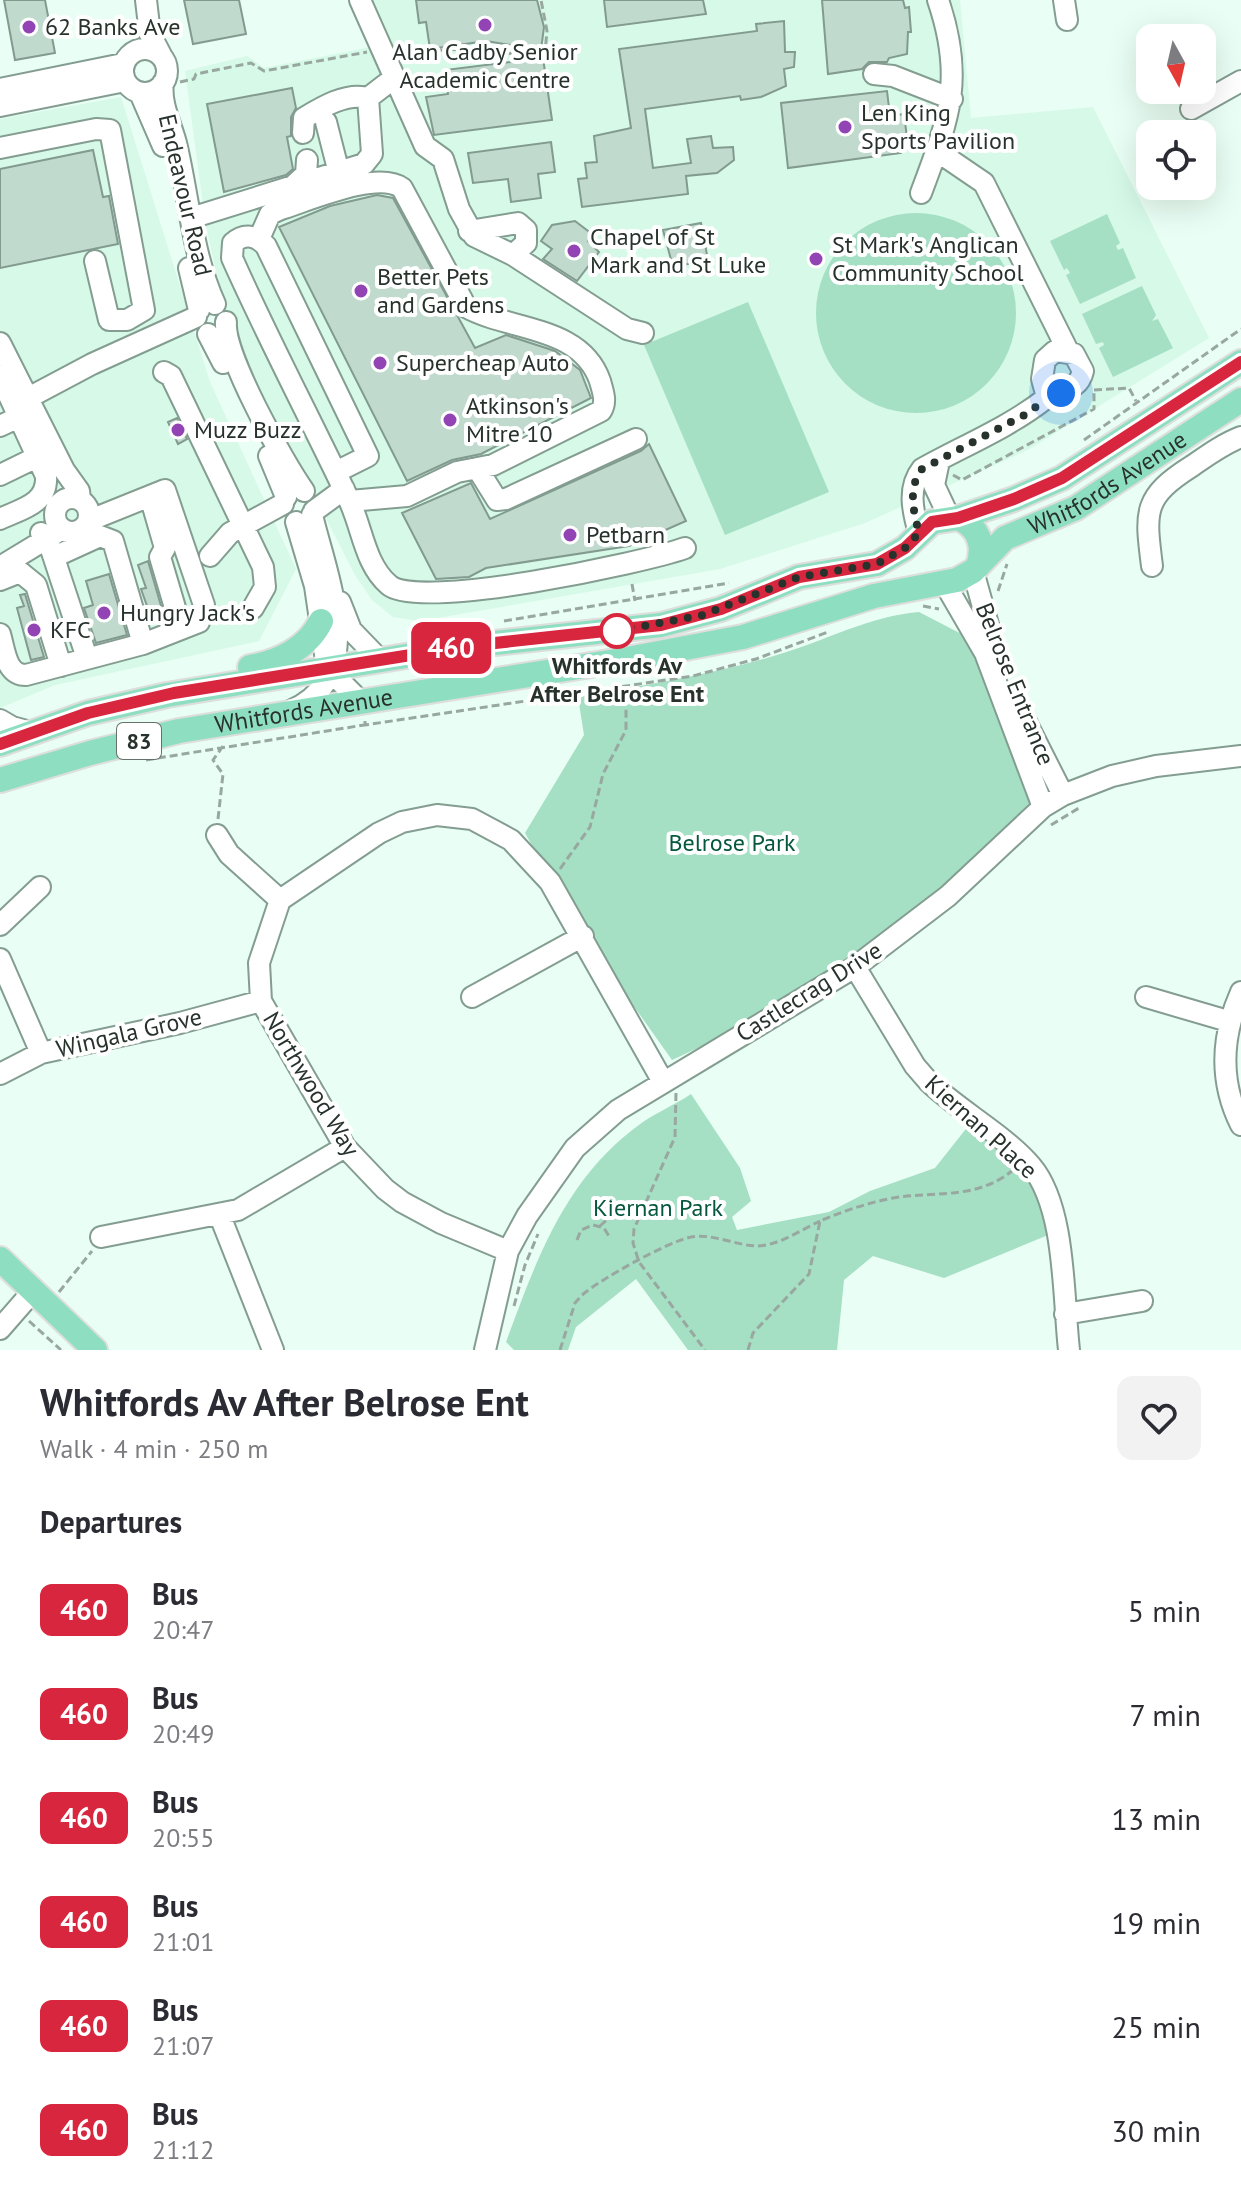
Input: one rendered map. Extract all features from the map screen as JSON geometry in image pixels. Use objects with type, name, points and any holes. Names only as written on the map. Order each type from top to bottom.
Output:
[{"type":"main road","name":"Whitfords Avenue","points":[[0,744],[30,732],[174,693],[379,659],[661,625],[721,609],[799,577],[877,564],[917,537],[932,522],[953,518],[1062,478],[1241,362]]},
{"type":"main road","name":"Whitfords Avenue","points":[[0,780],[179,731],[282,715],[363,713],[743,637],[874,596],[942,584],[976,568],[1005,538],[1076,508],[1241,400]]},
{"type":"main road","points":[[953,518],[971,525],[980,540],[976,568]]},
{"type":"main road","points":[[917,537],[916,568],[922,576],[942,584]]},
{"type":"main road","points":[[174,693],[189,681],[273,662],[314,635],[321,621]]},
{"type":"main road","points":[[0,1259],[34,1303],[79,1350]]},
{"type":"main road","points":[[0,1276],[95,1350]]},
{"type":"street","name":"Endeavour Road","points":[[134,0],[136,42],[130,73],[165,150],[207,319],[225,334],[249,390],[313,501],[338,643],[331,669]]},
{"type":"street","points":[[146,0],[150,34],[161,55]]},
{"type":"street","points":[[360,0],[425,146],[443,159],[469,231],[489,245],[513,255],[627,329],[643,333]]},
{"type":"street","points":[[921,193],[952,99],[954,66],[938,0]]},
{"type":"street","points":[[0,106],[130,73],[148,49],[161,55]]},
{"type":"street","name":"Endeavour Road","points":[[161,55],[172,82],[162,99],[176,142],[191,218],[192,250]]},
{"type":"street","points":[[0,89],[130,73],[155,91],[172,82]]},
{"type":"street","points":[[874,74],[893,76],[952,99]]},
{"type":"street","points":[[303,133],[304,118],[351,95],[368,98],[394,78]]},
{"type":"street","points":[[1191,109],[1241,81]]},
{"type":"street","points":[[191,218],[364,164],[372,154],[368,98]]},
{"type":"street","points":[[326,122],[339,173]]},
{"type":"street","points":[[0,148],[96,129],[110,130],[146,304],[144,310],[127,320],[116,322],[105,315],[95,261]]},
{"type":"street","points":[[917,537],[913,501],[915,477],[922,469],[1030,412],[1047,397],[1072,388],[1081,377],[1082,364],[1068,351],[984,183],[937,151]]},
{"type":"street","points":[[293,186],[306,174],[307,160]]},
{"type":"street","points":[[259,239],[270,214],[281,209],[371,181],[394,182],[402,188],[466,307],[550,335],[573,347],[592,364],[604,398],[601,411],[493,465],[457,472],[407,496],[313,501]]},
{"type":"street","points":[[469,231],[518,223],[526,230],[526,243],[513,255]]},
{"type":"street","points":[[210,556],[230,533],[252,521],[267,519],[313,501],[368,456],[283,276],[259,239],[244,236],[230,248]]},
{"type":"street","points":[[192,250],[214,245],[230,248]]},
{"type":"street","points":[[230,248],[246,289],[313,501],[389,586],[403,593],[442,594],[632,564],[685,548]]},
{"type":"street","points":[[15,414],[136,344],[207,319]]},
{"type":"street","points":[[127,320],[136,344]]},
{"type":"street","points":[[0,343],[15,414],[64,470],[85,510],[77,531],[52,536],[0,557]]},
{"type":"street","points":[[1047,397],[1042,379],[1045,360],[1055,351],[1068,351]]},
{"type":"street","points":[[164,372],[171,376],[252,521],[265,579],[253,608]]},
{"type":"street","points":[[0,519],[44,495],[46,476],[1,382]]},
{"type":"street","points":[[1152,566],[1148,516],[1155,495],[1168,481],[1241,437]]},
{"type":"street","points":[[477,468],[491,496],[497,500],[506,499],[636,439]]},
{"type":"street","points":[[0,475],[37,457]]},
{"type":"street","points":[[939,461],[934,485],[953,518]]},
{"type":"street","points":[[1,644],[11,669],[18,675],[61,666],[143,644],[199,622],[204,605],[165,490],[145,498],[85,510],[57,506],[52,536],[87,658]]},
{"type":"street","points":[[145,498],[181,628]]},
{"type":"street","name":"Endeavour Road","points":[[313,501],[315,586],[331,669]]},
{"type":"street","points":[[0,567],[52,536],[100,536],[113,541],[143,644]]},
{"type":"street","points":[[317,536],[324,540],[351,630],[379,659]]},
{"type":"street","name":"Belrose Entrance","points":[[976,568],[984,617],[1001,663],[1039,753],[1063,795]]},
{"type":"street","points":[[0,580],[20,572],[36,585],[61,666]]},
{"type":"street","name":"Belrose Entrance","points":[[942,584],[985,653],[1043,807]]},
{"type":"street","points":[[282,715],[316,696],[331,669],[363,713]]},
{"type":"street","points":[[0,720],[30,732]]},
{"type":"street","name":"Castlecrag Drive","points":[[485,1350],[508,1251],[542,1191],[575,1148],[618,1110],[667,1091],[855,967],[948,896],[1043,807],[1063,795],[1112,776],[1156,766],[1241,756]]},
{"type":"street","points":[[217,835],[229,854],[280,900],[379,833],[402,822],[437,815],[472,819],[511,840],[550,882],[583,936],[667,1091]]},
{"type":"street","points":[[0,925],[40,887]]},
{"type":"street","name":"Northwood Way","points":[[280,900],[259,963],[261,1001],[345,1147],[385,1189],[402,1202],[441,1223],[508,1251]]},
{"type":"street","points":[[472,997],[583,936]]},
{"type":"street","points":[[0,959],[41,1053]]},
{"type":"street","name":"Kiernan Place","points":[[855,967],[915,1066],[928,1081],[1024,1158],[1040,1178],[1054,1212],[1069,1350]]},
{"type":"street","points":[[1241,992],[1228,1021],[1225,1050],[1227,1086],[1241,1125]]},
{"type":"street","points":[[1146,997],[1228,1021]]},
{"type":"street","name":"Wingala Grove","points":[[0,1074],[41,1053],[261,1001]]},
{"type":"street","points":[[101,1237],[220,1216],[271,1193],[345,1147]]},
{"type":"street","points":[[220,1216],[273,1350]]},
{"type":"street","points":[[1065,1314],[1142,1301]]},
{"type":"street","points":[[0,1329],[34,1303]]},
{"type":"path","points":[[172,82],[251,63],[264,71],[382,49],[394,44],[399,52],[467,49],[471,55],[545,52],[547,31],[541,0]]},
{"type":"path","points":[[1081,444],[1088,434],[1241,329]]},
{"type":"path","points":[[1094,390],[1129,388],[1136,401]]},
{"type":"path","points":[[499,622],[730,583]]},
{"type":"path","points":[[632,584],[635,601]]},
{"type":"path","points":[[550,882],[590,827],[603,774],[626,730],[626,685]]},
{"type":"path","points":[[138,761],[363,713]]},
{"type":"path","points":[[217,835],[223,774],[213,760],[224,745]]},
{"type":"path","points":[[1045,829],[1087,804]]},
{"type":"path","points":[[686,1087],[667,1091],[675,1137],[634,1229],[633,1243],[639,1262],[705,1350]]},
{"type":"path","points":[[560,1350],[575,1303],[582,1295],[668,1245],[692,1237],[735,1240],[756,1246],[778,1242],[851,1208],[895,1198],[979,1190],[997,1183],[1024,1158]]},
{"type":"path","points":[[577,1240],[581,1230],[600,1226],[614,1213],[646,1202]]},
{"type":"path","points":[[748,1350],[753,1333],[809,1274],[820,1221]]},
{"type":"path","points":[[600,1226],[610,1238]]},
{"type":"path","points":[[512,1315],[525,1265],[540,1229]]},
{"type":"path","points":[[61,1350],[34,1303],[101,1237]]},
{"type":"shaded area","name":"St Mark's Anglican Community School","points":[[354,0],[960,0],[971,118],[1093,107],[1136,193],[1136,200],[1140,200],[1209,338],[1028,450],[865,523],[720,569],[420,621],[393,617],[372,600],[355,575],[228,327],[206,226],[185,71],[247,56],[264,68],[371,47]]},
{"type":"shaded area","points":[[121,97],[210,382],[296,569],[259,641],[55,685],[0,708],[0,119]]},
{"type":"green space","points":[[916,213],[954,220],[987,242],[1009,275],[1016,313],[1009,351],[987,384],[954,406],[916,413],[878,406],[845,384],[823,351],[816,313],[823,275],[845,242],[878,220]]},
{"type":"green space","points":[[1107,214],[1120,243],[1116,246],[1118,250],[1123,248],[1136,278],[1080,304],[1066,275],[1070,273],[1067,268],[1064,270],[1050,241]]},
{"type":"green space","points":[[1142,286],[1156,315],[1152,321],[1158,319],[1173,348],[1113,377],[1099,348],[1104,345],[1103,342],[1096,344],[1082,314]]},
{"type":"green space","points":[[748,302],[829,492],[725,535],[644,345]]},
{"type":"green space","name":"Belrose Park","points":[[919,612],[975,641],[1033,806],[859,973],[672,1060],[577,926],[525,833],[584,735],[578,697],[753,662],[882,618]]},
{"type":"green space","name":"Kiernan Park","points":[[691,1094],[740,1168],[751,1201],[732,1217],[737,1230],[829,1212],[870,1191],[935,1168],[969,1125],[1010,1161],[1030,1185],[1044,1215],[1048,1235],[944,1278],[873,1256],[844,1280],[837,1350],[688,1350],[636,1279],[576,1327],[568,1350],[514,1350],[506,1342],[543,1250],[574,1193],[593,1167],[616,1144],[643,1122]]},
{"type":"building","name":"62 Banks Ave","points":[[4,0],[45,0],[55,53],[15,60]]},
{"type":"building","points":[[184,0],[239,0],[246,34],[193,44]]},
{"type":"building","name":"Alan Cadby Senior Academic Centre","points":[[416,0],[537,0],[544,27],[541,50],[486,41],[430,49],[426,22],[419,23]]},
{"type":"building","points":[[604,0],[703,0],[706,14],[607,27]]},
{"type":"building","points":[[822,0],[903,0],[905,8],[909,7],[911,32],[908,32],[907,54],[889,58],[887,62],[869,62],[862,69],[828,74]]},
{"type":"building","points":[[784,21],[785,52],[795,52],[794,67],[784,69],[786,86],[761,97],[741,100],[740,96],[645,109],[653,168],[691,163],[687,139],[711,136],[713,148],[733,147],[734,160],[717,173],[686,176],[688,194],[582,207],[578,179],[587,178],[585,163],[597,162],[594,136],[631,128],[619,49],[757,31],[756,24]]},
{"type":"building","points":[[543,58],[552,120],[434,135],[426,97],[448,94],[445,70]]},
{"type":"building","points":[[292,88],[296,108],[291,117],[291,136],[287,137],[293,169],[286,175],[224,192],[207,104]]},
{"type":"building","name":"Len King Sports Pavilion","points":[[887,91],[890,116],[904,114],[907,138],[900,139],[901,153],[788,168],[781,103]]},
{"type":"building","points":[[551,142],[555,172],[538,174],[541,198],[511,202],[508,179],[473,183],[468,153]]},
{"type":"building","points":[[93,150],[103,197],[109,196],[118,244],[0,268],[0,169]]},
{"type":"building","points":[[377,195],[393,198],[475,348],[506,335],[555,351],[580,370],[591,398],[481,454],[452,460],[407,481],[279,227],[330,206]]},
{"type":"building","name":"Chapel of St Mark and St Luke","points":[[575,221],[592,234],[588,241],[599,252],[577,281],[543,259],[552,249],[541,241],[552,225]]},
{"type":"building","points":[[701,223],[708,260],[673,267],[663,230]]},
{"type":"building","name":"Muzz Buzz","points":[[177,418],[187,439],[178,444],[168,422]]},
{"type":"building","points":[[649,444],[686,521],[629,546],[486,568],[469,577],[436,579],[402,513],[471,483],[490,519],[641,451]]},
{"type":"building","points":[[148,561],[164,616],[152,620],[141,589],[146,588],[138,565]]},
{"type":"building","name":"Hungry Jack's","points":[[109,574],[127,635],[96,643],[84,608],[93,605],[86,581]]},
{"type":"building","points":[[25,594],[44,657],[31,660],[17,608],[24,606],[20,595]]},
{"type":"bus line","name":"460","points":[[0,744],[88,713],[174,693],[467,646],[661,625],[721,609],[799,577],[877,564],[889,560],[905,548],[932,522],[942,518],[958,518],[1062,478],[1241,362]]},
{"type":"place","name":"Alan Cadby Senior Academic Centre","points":[[485,25]]},
{"type":"place","name":"62 Banks Ave","points":[[29,27]]},
{"type":"place","name":"Len King Sports Pavilion","points":[[845,127]]},
{"type":"place","name":"Chapel of St Mark and St Luke","points":[[574,251]]},
{"type":"place","name":"St Mark's Anglican Community School","points":[[816,259]]},
{"type":"place","name":"Better Pets and Gardens","points":[[361,291]]},
{"type":"place","name":"Supercheap Auto","points":[[380,363]]},
{"type":"place","name":"Atkinson's Mitre 10","points":[[450,420]]},
{"type":"place","name":"Muzz Buzz","points":[[178,430]]},
{"type":"place","name":"Petbarn","points":[[570,535]]},
{"type":"place","name":"Hungry Jack's","points":[[104,613]]},
{"type":"place","name":"KFC","points":[[34,630]]},
{"type":"place","name":"Whitfords Av After Belrose Ent","points":[[617,631]]},
{"type":"route","points":[[617,631],[703,615],[799,577],[865,567],[889,560],[915,540],[919,533],[913,501],[915,477],[922,469],[1030,412],[1047,397],[1061,393]]}]
